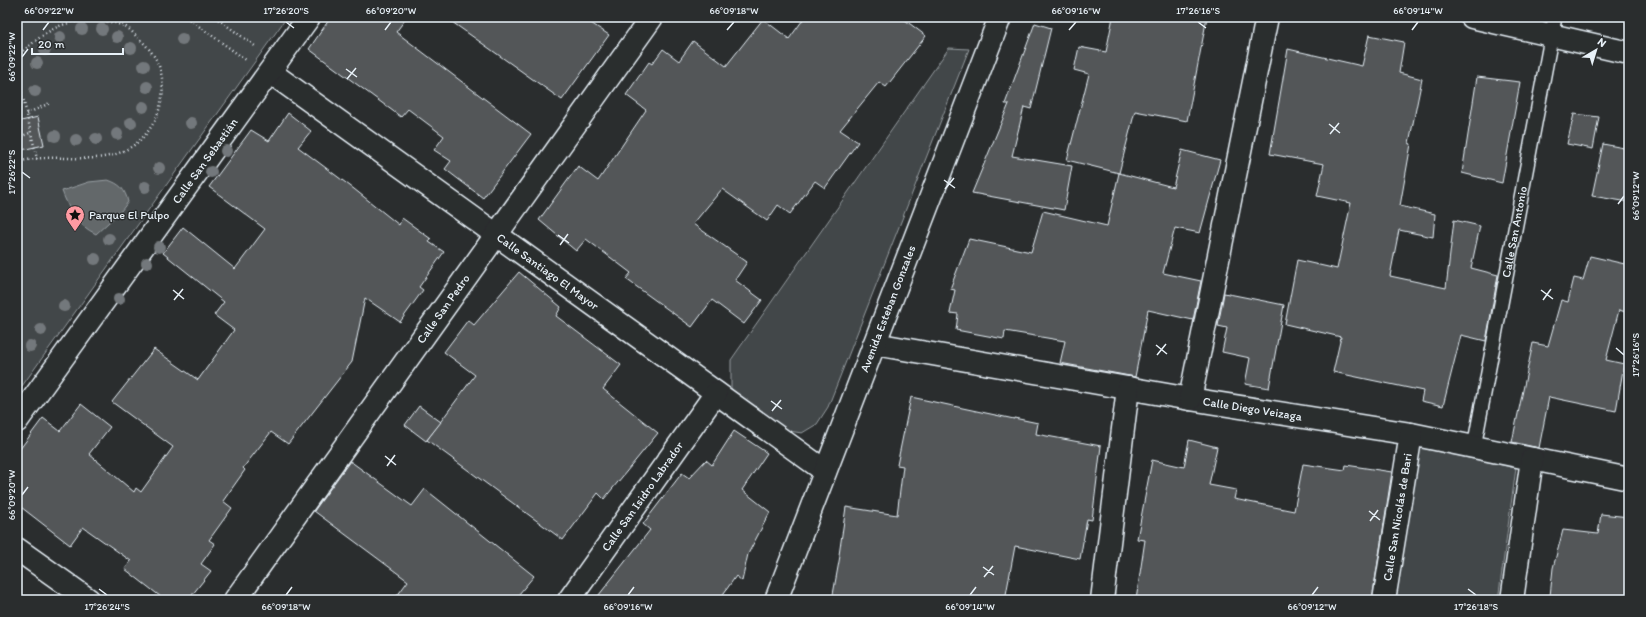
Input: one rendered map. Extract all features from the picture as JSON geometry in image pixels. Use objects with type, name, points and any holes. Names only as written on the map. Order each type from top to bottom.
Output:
[{"type":"street","name":"Calle San Sebastián","points":[[17,421],[309,17]]},
{"type":"street","name":"Calle San Pedro","points":[[235,600],[652,17]]},
{"type":"street","name":"Avenida Esteban Gonzales","points":[[776,600],[1000,17]]},
{"type":"street","points":[[1190,399],[1266,17]]},
{"type":"street","points":[[1472,17],[1554,26],[1629,53]]},
{"type":"street","name":"Calle Santiago El Mayor","points":[[270,72],[825,471]]},
{"type":"street","name":"Calle Diego Veizaga","points":[[875,344],[1190,399],[1411,434],[1629,479]]},
{"type":"street","points":[[1102,600],[1128,388]]},
{"type":"street","name":"Calle San Isidro Labrador","points":[[569,600],[716,393]]},
{"type":"street","name":"Calle San Nicolás de Bari","points":[[1384,600],[1411,434]]},
{"type":"street","points":[[1512,600],[1532,460]]},
{"type":"street","points":[[17,549],[89,600]]},
{"type":"lane","name":"Calle San Antonio","points":[[1474,447],[1554,26]]},
{"type":"path","points":[[186,17],[248,62]]},
{"type":"path","points":[[215,17],[258,48]]},
{"type":"path","points":[[17,56],[32,44],[60,26],[80,21],[104,20],[125,27],[146,45],[160,69],[163,97],[155,122],[135,144],[112,156],[78,159],[37,159],[17,164]]},
{"type":"path","points":[[17,77],[37,159]]},
{"type":"path","points":[[26,114],[50,103]]},
{"type":"path","points":[[17,138],[30,133]]},
{"type":"shaded area","name":"Parque El Pulpo","points":[[17,17],[287,17],[17,393]]},
{"type":"shaded area","points":[[949,48],[969,49],[828,407],[817,424],[802,433],[789,431],[731,391],[731,360]]},
{"type":"shaded area","points":[[108,180],[116,183],[121,188],[128,202],[121,211],[96,234],[84,226],[74,216],[62,191],[89,182]]},
{"type":"shaded area","points":[[1417,447],[1516,468],[1498,600],[1392,600]]},
{"type":"building","points":[[331,17],[407,17],[396,32],[531,134],[483,198],[445,169],[451,161],[434,150],[444,136],[408,109],[401,117],[309,49]]},
{"type":"building","points":[[445,17],[582,17],[609,35],[562,100]]},
{"type":"building","points":[[805,17],[901,17],[926,36],[886,87],[879,82],[840,130],[858,142],[825,188],[815,181],[790,214],[778,205],[767,221],[722,189],[693,224],[747,262],[735,280],[762,300],[744,324],[712,300],[692,327],[626,279],[631,273],[586,239],[576,251],[539,220],[578,166],[598,181],[646,110],[626,95],[649,62],[652,64],[663,49],[679,61],[693,41],[726,66],[763,19],[789,39]]},
{"type":"building","points":[[1113,17],[1207,17],[1187,121],[1135,111],[1119,173],[1067,160],[1089,74],[1074,70],[1079,47],[1106,52]]},
{"type":"building","points":[[1035,23],[1051,28],[1031,109],[1024,107],[1012,156],[1072,166],[1064,210],[972,193],[1009,104],[1005,104]]},
{"type":"building","points":[[1369,35],[1404,42],[1399,73],[1422,79],[1409,143],[1411,144],[1400,206],[1435,214],[1433,237],[1399,230],[1390,276],[1446,288],[1454,220],[1480,226],[1471,268],[1498,275],[1486,341],[1461,335],[1443,406],[1421,401],[1423,391],[1333,372],[1341,337],[1285,324],[1297,260],[1337,269],[1351,203],[1317,196],[1324,164],[1270,154],[1288,49],[1362,66]]},
{"type":"building","points":[[1477,77],[1520,82],[1502,183],[1462,173]]},
{"type":"building","points":[[288,113],[311,131],[298,147],[399,225],[402,218],[431,239],[429,242],[444,252],[419,287],[423,290],[400,322],[365,298],[352,362],[288,444],[271,432],[243,468],[245,470],[223,501],[232,508],[209,540],[215,544],[201,564],[211,571],[188,600],[165,600],[125,569],[131,561],[83,527],[70,545],[17,504],[17,453],[43,418],[60,431],[81,404],[110,427],[89,454],[134,492],[136,488],[141,492],[173,447],[112,402],[154,349],[198,380],[234,330],[214,315],[224,302],[163,253],[183,227],[235,269],[265,229],[209,187],[251,130],[269,141]]},
{"type":"building","points":[[1574,114],[1599,117],[1593,149],[1567,144]]},
{"type":"building","points":[[38,117],[44,145],[17,151],[17,122]]},
{"type":"building","points":[[1603,144],[1629,149],[1629,202],[1592,196]]},
{"type":"building","points":[[1182,150],[1220,160],[1200,233],[1175,228],[1163,273],[1201,281],[1193,320],[1148,310],[1135,377],[1060,363],[1065,341],[1005,331],[1004,339],[956,330],[958,314],[950,313],[955,290],[950,289],[969,239],[1031,252],[1043,211],[1107,226],[1119,173],[1173,187]]},
{"type":"building","points":[[1590,256],[1629,265],[1629,313],[1619,310],[1606,360],[1624,364],[1616,411],[1549,397],[1539,448],[1512,442],[1533,343],[1548,346],[1561,300],[1568,302],[1574,278],[1583,280]]},
{"type":"building","points":[[519,272],[561,307],[556,316],[621,365],[603,389],[658,433],[604,499],[598,493],[563,540],[427,440],[475,375],[444,352],[468,320],[474,325]]},
{"type":"building","points":[[1224,293],[1284,305],[1269,388],[1245,384],[1250,358],[1222,352],[1227,328],[1218,326]]},
{"type":"building","points":[[911,397],[1038,423],[1036,434],[1101,446],[1092,520],[1087,519],[1080,559],[1015,546],[1005,600],[832,600],[840,556],[846,507],[897,515],[903,466],[897,465]]},
{"type":"building","points":[[419,406],[441,422],[426,441],[405,425]]},
{"type":"building","points":[[734,431],[767,453],[742,490],[770,512],[748,554],[742,581],[736,576],[719,600],[595,600],[650,530],[643,524],[682,473],[689,478],[706,460],[712,465]]},
{"type":"building","points":[[1189,440],[1217,447],[1209,485],[1236,490],[1234,499],[1294,511],[1303,464],[1345,470],[1346,465],[1392,472],[1372,600],[1136,600],[1145,540],[1137,539],[1152,460],[1184,467]]},
{"type":"building","points":[[350,461],[412,506],[425,489],[534,576],[514,600],[394,600],[408,581],[314,511]]},
{"type":"building","points":[[1601,514],[1629,517],[1629,600],[1567,600],[1550,596],[1553,568],[1563,530],[1598,534]]},
{"type":"place","name":"Parque El Pulpo","points":[[75,232]]}]
